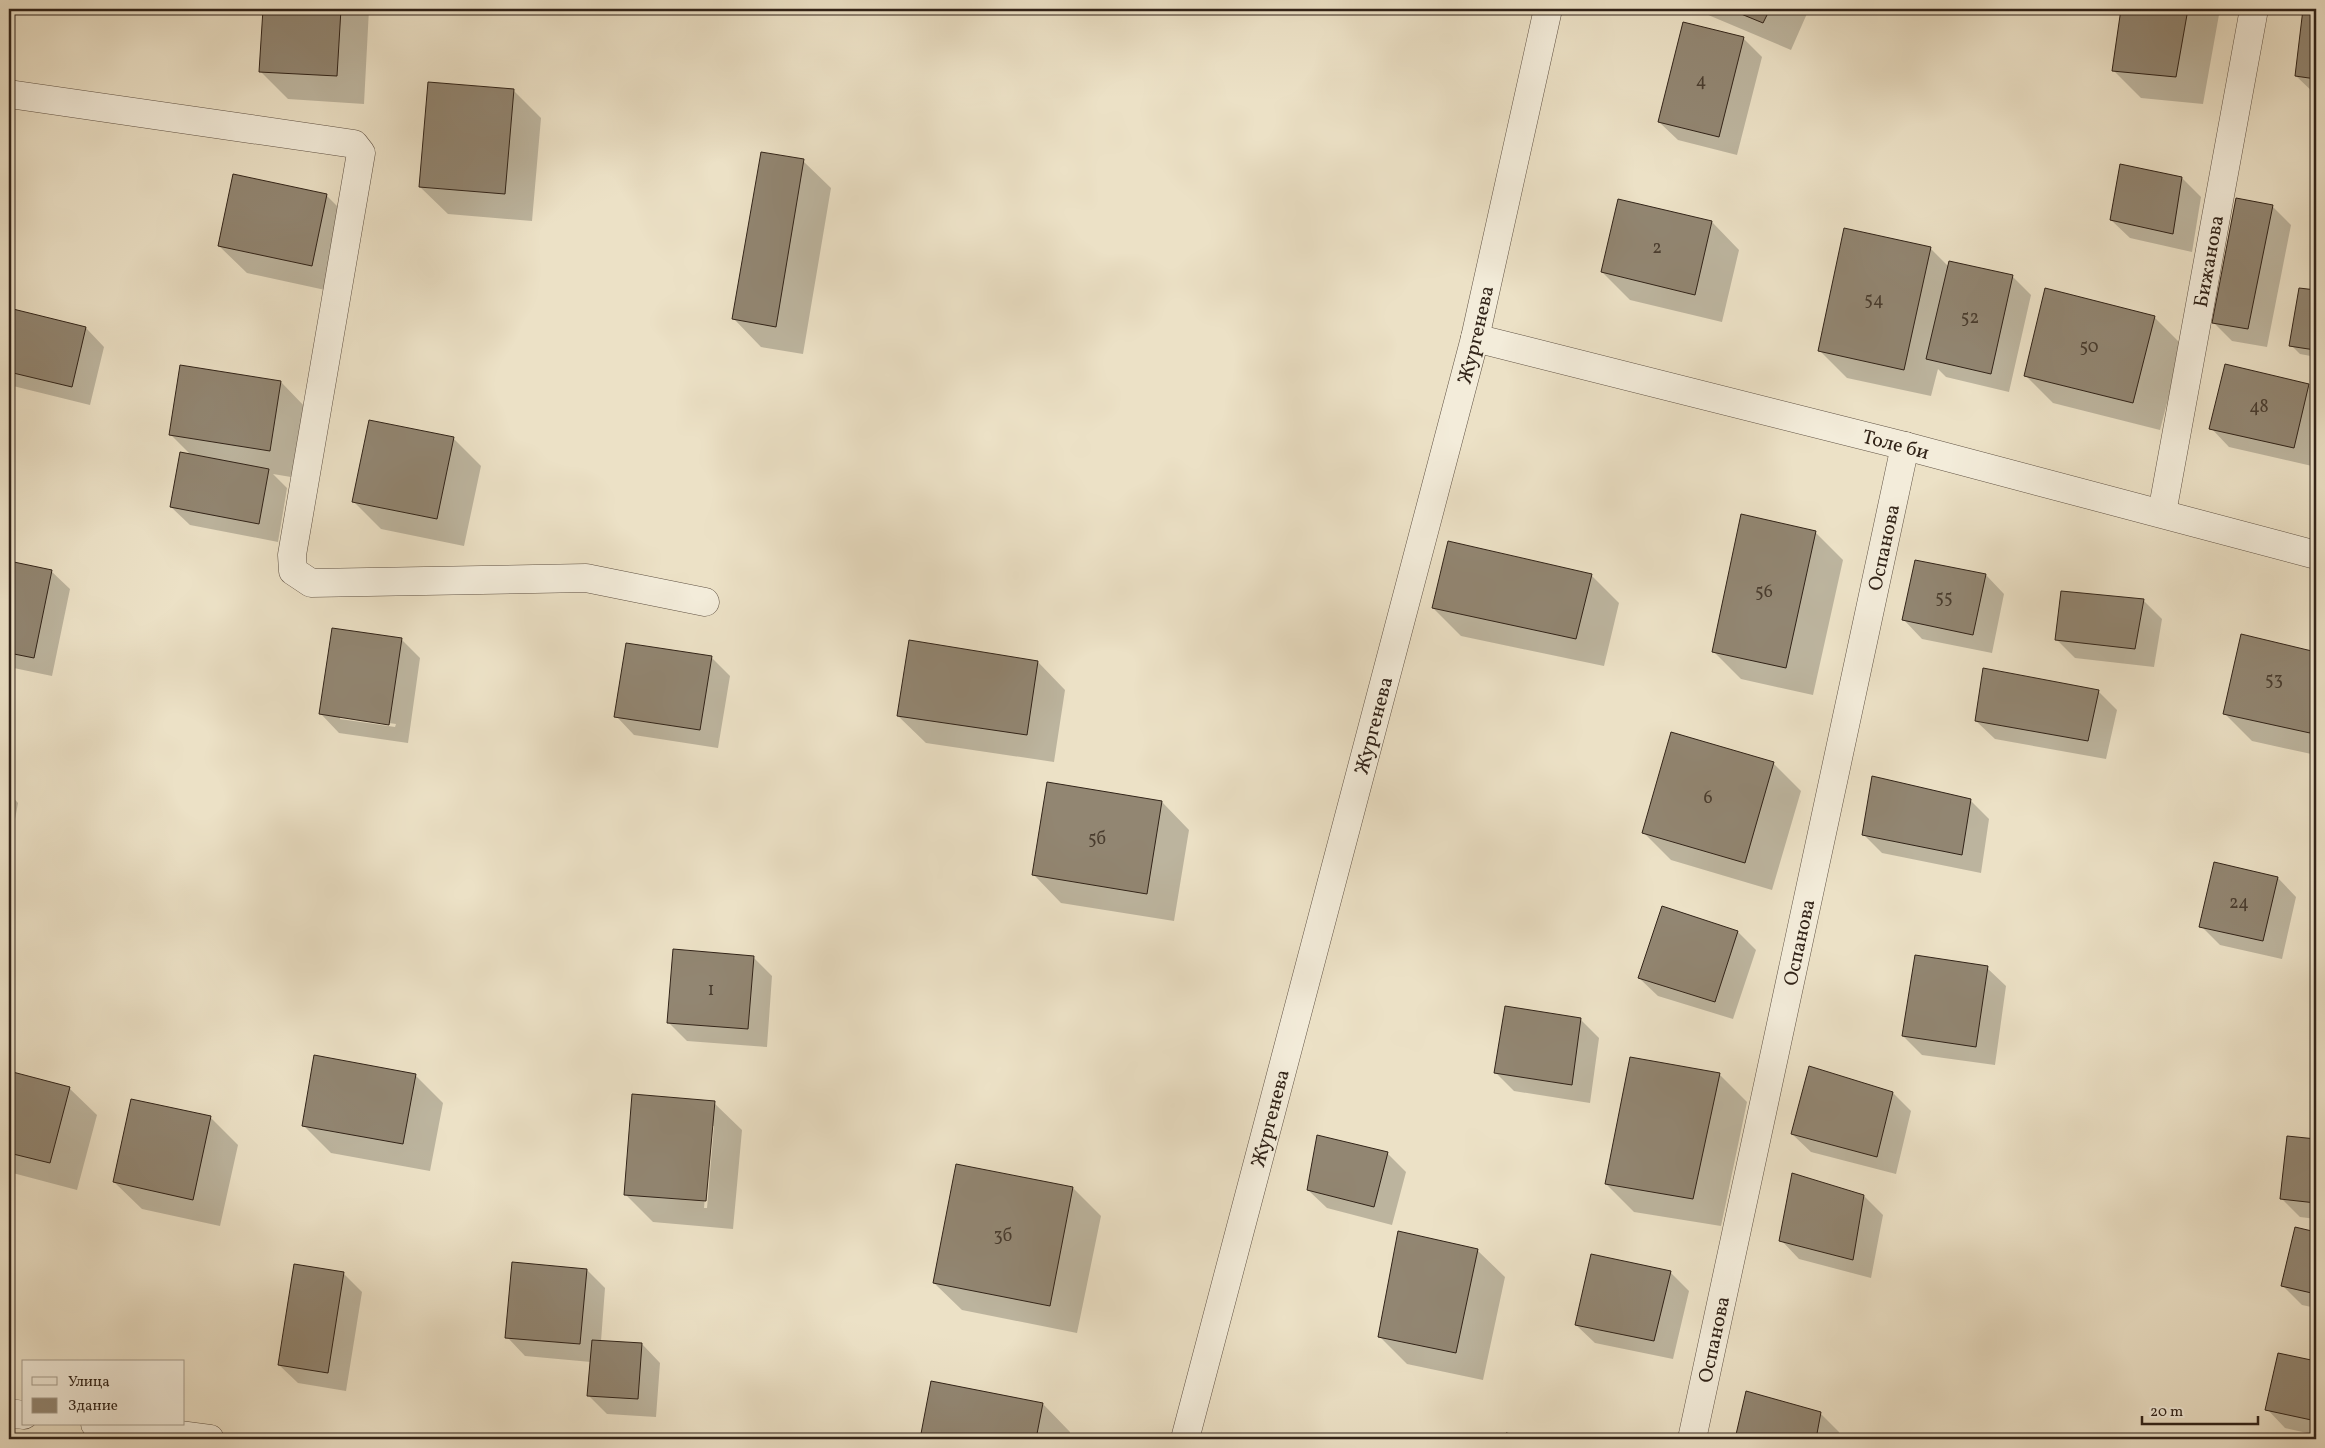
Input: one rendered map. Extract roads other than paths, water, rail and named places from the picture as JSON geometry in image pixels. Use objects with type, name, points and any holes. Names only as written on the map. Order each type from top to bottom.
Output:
[{"type":"street","name":"Жургенева","points":[[1185,1439],[1475,338],[1548,9]]},
{"type":"street","name":"Бижанова","points":[[2162,513],[2254,9]]},
{"type":"street","points":[[9,94],[354,144],[361,153],[292,555],[293,571],[311,583],[586,578],[705,602]]},
{"type":"street","name":"Толе би","points":[[1475,338],[1905,446],[2316,555]]},
{"type":"street","name":"Оспанова","points":[[1692,1439],[1905,446]]},
{"type":"street","points":[[9,1413],[22,1415]]},
{"type":"street","points":[[110,1426],[210,1439]]}]
